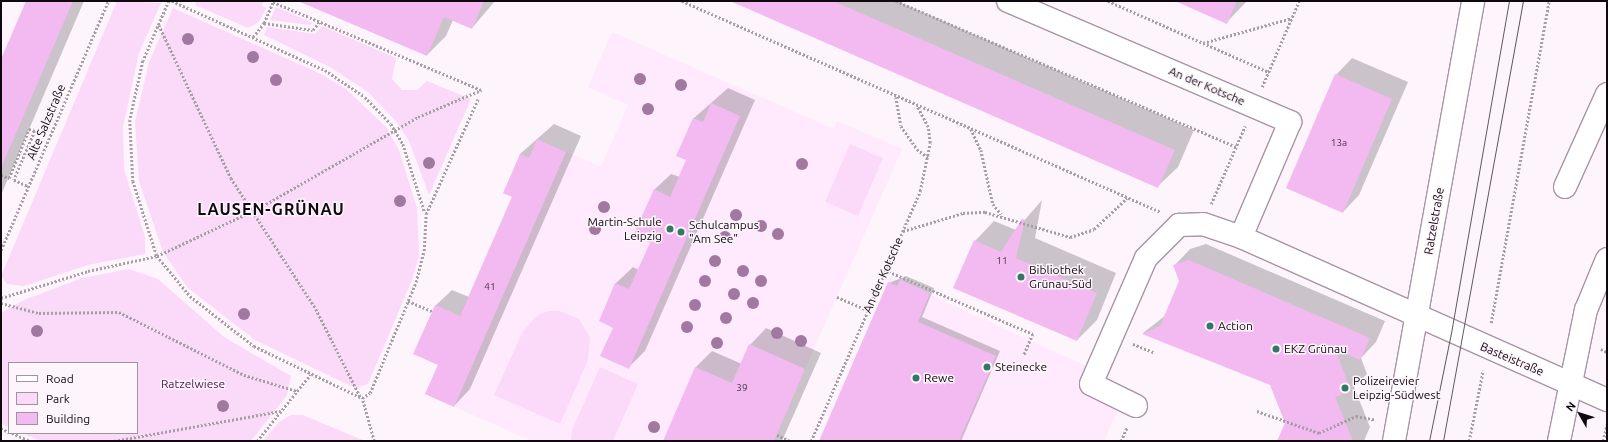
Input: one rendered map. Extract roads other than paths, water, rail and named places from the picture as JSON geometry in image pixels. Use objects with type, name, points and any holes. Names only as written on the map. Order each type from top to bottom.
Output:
[{"type":"street","name":"An der Kotsche","points":[[1008,1],[1290,122],[1241,238]]},
{"type":"street","name":"Ratzelstraße","points":[[1394,441],[1473,1]]},
{"type":"street","points":[[1565,187],[1607,94]]},
{"type":"street","points":[[1132,415],[1091,384],[1146,258],[1179,224],[1203,224],[1241,238],[1417,318]]},
{"type":"street","points":[[1559,441],[1568,383],[1586,310],[1607,259]]},
{"type":"street","name":"Basteistraße","points":[[1417,318],[1607,400]]},
{"type":"tram line","points":[[1429,441],[1451,333],[1509,1]]},
{"type":"tram line","points":[[1443,441],[1523,1]]},
{"type":"place","name":"Martin-Schule Leipzig","points":[[670,229]]},
{"type":"place","name":"Schulcampus \"Am See\"","points":[[681,232]]},
{"type":"place","name":"Bibliothek Grünau-Süd","points":[[1021,277]]},
{"type":"place","name":"Action","points":[[1210,326]]},
{"type":"place","name":"EKZ Grünau","points":[[1276,349]]},
{"type":"place","name":"Steinecke","points":[[987,367]]},
{"type":"place","name":"Rewe","points":[[916,378]]},
{"type":"place","name":"Polizeirevier Leipzig-Südwest","points":[[1345,388]]},
{"type":"district","name":"LAUSEN-GRÜNAU","points":[[271,209]]},
{"type":"park label","name":"Ratzelwiese","points":[[193,384]]}]
